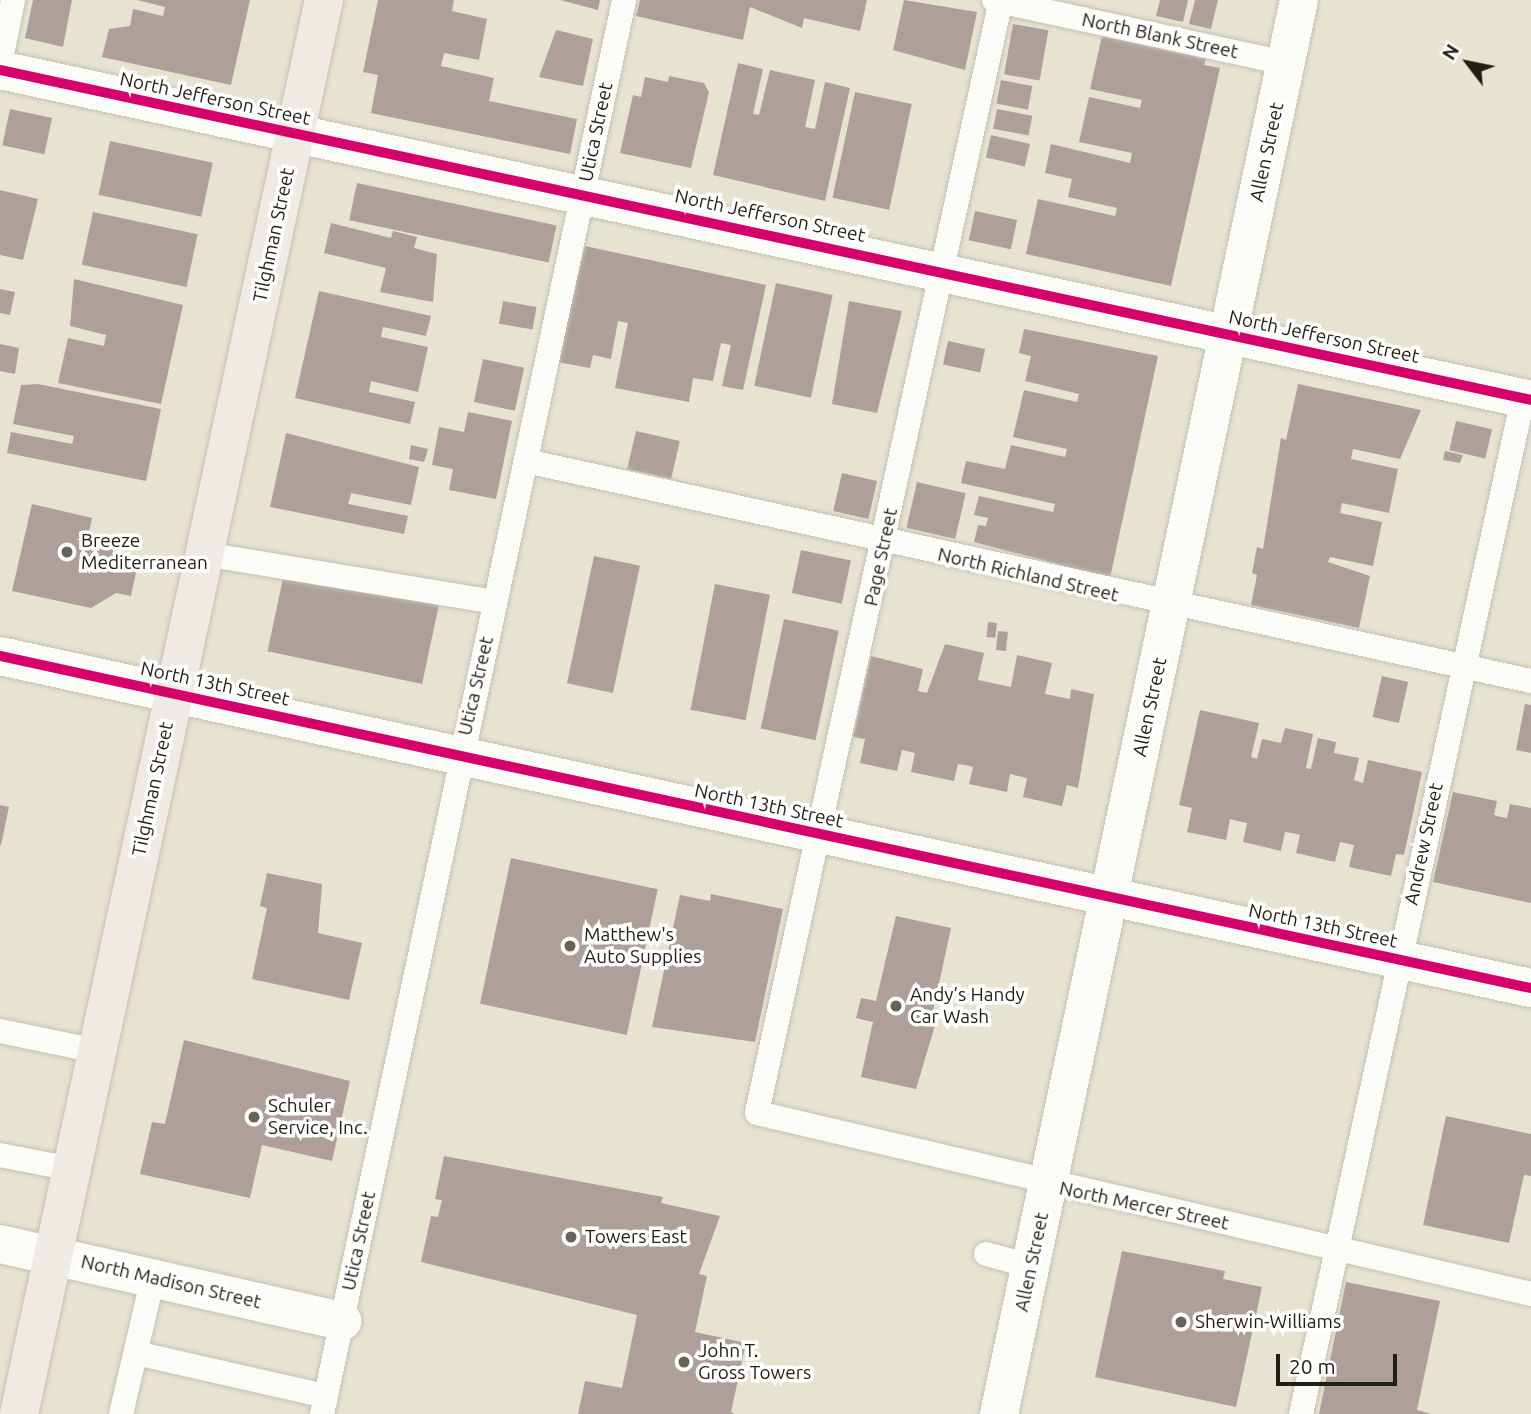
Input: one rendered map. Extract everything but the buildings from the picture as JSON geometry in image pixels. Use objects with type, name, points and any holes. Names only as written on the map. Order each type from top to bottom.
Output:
[{"type":"main road","name":"Tilghman Street","points":[[19,1414],[324,0]]},
{"type":"street","name":"Allen Street","points":[[999,1414],[1299,0]]},
{"type":"street","name":"North Jefferson Street","points":[[0,70],[1527,399]]},
{"type":"street","name":"North 13th Street","points":[[0,656],[1531,988]]},
{"type":"street","name":"North Madison Street","points":[[0,1244],[342,1321]]},
{"type":"lane","points":[[0,64],[13,0]]},
{"type":"lane","name":"Utica Street","points":[[324,1405],[460,756],[624,0]]},
{"type":"lane","name":"North Blank Street","points":[[999,0],[1286,63]]},
{"type":"lane","name":"Page Street","points":[[757,1113],[821,835],[999,0]]},
{"type":"lane","name":"Andrew Street","points":[[1301,1414],[1462,667],[1527,399]]},
{"type":"lane","name":"North Richland Street","points":[[526,461],[1171,607],[1531,681]]},
{"type":"lane","points":[[205,554],[495,602]]},
{"type":"lane","points":[[0,1031],[97,1051]]},
{"type":"lane","name":"North Mercer Street","points":[[757,1113],[1048,1185],[1338,1247],[1531,1293]]},
{"type":"lane","points":[[0,1155],[72,1169]]},
{"type":"lane","points":[[986,1254],[1031,1266]]},
{"type":"lane","points":[[121,1414],[153,1278]]},
{"type":"lane","points":[[136,1353],[324,1405]]},
{"type":"cycle path","points":[[0,70],[1531,400]]},
{"type":"cycle path","points":[[0,656],[1531,988]]},
{"type":"place","name":"Breeze Mediterranean","points":[[67,552]]},
{"type":"place","name":"Matthew's Auto Supplies","points":[[570,946]]},
{"type":"place","name":"Andy’s Handy Car Wash","points":[[896,1006]]},
{"type":"place","name":"Schuler Service, Inc.","points":[[254,1117]]},
{"type":"place","name":"Towers East","points":[[571,1237]]},
{"type":"place","name":"Sherwin-Williams","points":[[1181,1322]]},
{"type":"place","name":"John T. Gross Towers","points":[[684,1362]]}]
